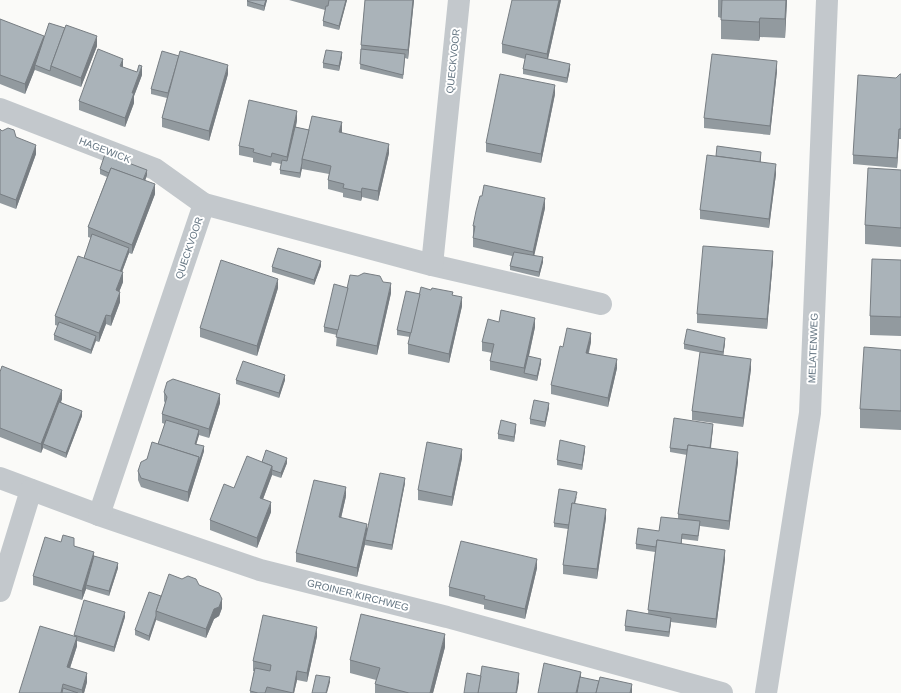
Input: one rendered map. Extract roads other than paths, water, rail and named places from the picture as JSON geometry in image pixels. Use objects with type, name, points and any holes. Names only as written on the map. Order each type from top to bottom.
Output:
[{"type":"street","name":"QUECKVOOR","points":[[432,265],[459,0]]},
{"type":"street","name":"MELATENWEG","points":[[766,693],[810,413],[828,0]]},
{"type":"street","name":"HAGEWICK","points":[[0,109],[156,169],[204,204]]},
{"type":"street","name":"QUECKVOOR","points":[[99,515],[204,204],[432,265],[600,304]]},
{"type":"street","name":"GROINER KIRCHWEG","points":[[0,478],[99,515],[260,570],[447,617],[722,693]]},
{"type":"street","points":[[0,592],[31,490]]}]
